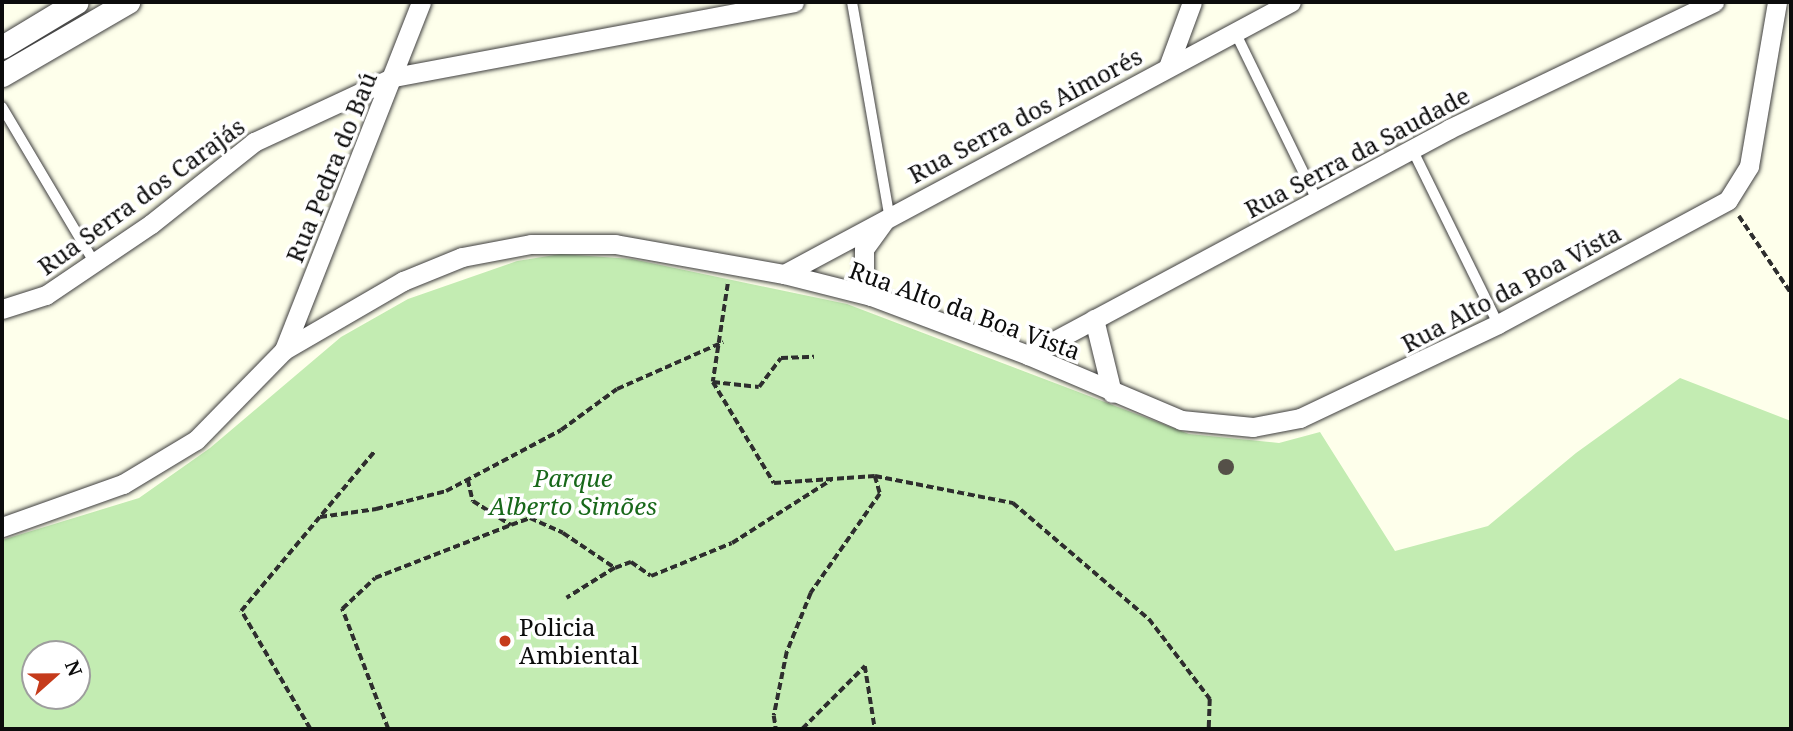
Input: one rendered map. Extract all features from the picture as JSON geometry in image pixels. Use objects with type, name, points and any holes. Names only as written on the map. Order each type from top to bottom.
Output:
[{"type":"street","points":[[2,47],[77,2]]},
{"type":"street","points":[[2,75],[128,2]]},
{"type":"street","name":"Rua Pedra do Baú","points":[[284,350],[394,77],[421,2]]},
{"type":"street","name":"Rua Serra dos Carajás","points":[[2,309],[46,295],[151,224],[254,142],[394,77],[794,2]]},
{"type":"street","points":[[1168,67],[1192,2]]},
{"type":"street","name":"Rua Serra dos Aimorés","points":[[784,274],[889,215],[1291,2]]},
{"type":"street","name":"Rua Serra da Saudade","points":[[1028,355],[1412,149],[1714,2]]},
{"type":"street","name":"Rua Alto da Boa Vista","points":[[2,527],[123,484],[196,440],[284,350],[403,281],[462,257],[531,244],[588,243],[784,274],[871,296],[1028,355],[1156,412],[1199,424],[1276,425],[1379,384],[1498,324],[1728,200],[1749,166],[1777,2]]},
{"type":"street","points":[[871,296],[864,271],[864,249],[889,215]]},
{"type":"street","points":[[1094,319],[1112,393]]},
{"type":"lane","points":[[852,2],[889,215]]},
{"type":"lane","points":[[1235,32],[1317,200]]},
{"type":"lane","points":[[2,107],[94,262]]},
{"type":"lane","points":[[1412,149],[1498,324]]},
{"type":"path","points":[[1728,200],[1791,293]]},
{"type":"path","points":[[730,265],[723,342],[713,382],[774,483],[875,476],[1013,503],[1149,619],[1210,699],[1209,729]]},
{"type":"path","points":[[320,517],[376,509],[468,480],[561,430],[617,389],[723,342]]},
{"type":"path","points":[[713,382],[760,387],[781,358],[814,357]]},
{"type":"path","points":[[310,729],[241,611],[374,452]]},
{"type":"path","points":[[776,729],[774,716],[787,652],[811,593],[880,494],[875,476]]},
{"type":"path","points":[[567,598],[615,568],[631,562],[651,576],[732,543],[833,479]]},
{"type":"path","points":[[468,480],[473,501],[511,525]]},
{"type":"path","points":[[388,729],[342,609],[375,578],[530,518],[563,533],[615,568]]},
{"type":"path","points":[[803,729],[865,666],[875,729]]},
{"type":"green space","name":"Parque Alberto Simões","points":[[561,254],[632,259],[847,304],[1189,434],[1279,443],[1320,432],[1395,551],[1488,526],[1576,453],[1680,378],[1791,421],[1791,729],[2,729],[2,540],[139,498],[210,448],[341,337],[408,299],[517,261]]},
{"type":"building","points":[[1226,459],[1232,461],[1232,473],[1226,475],[1220,473],[1218,467],[1220,461]]},
{"type":"place","name":"Policia Ambiental","points":[[505,641]]}]
